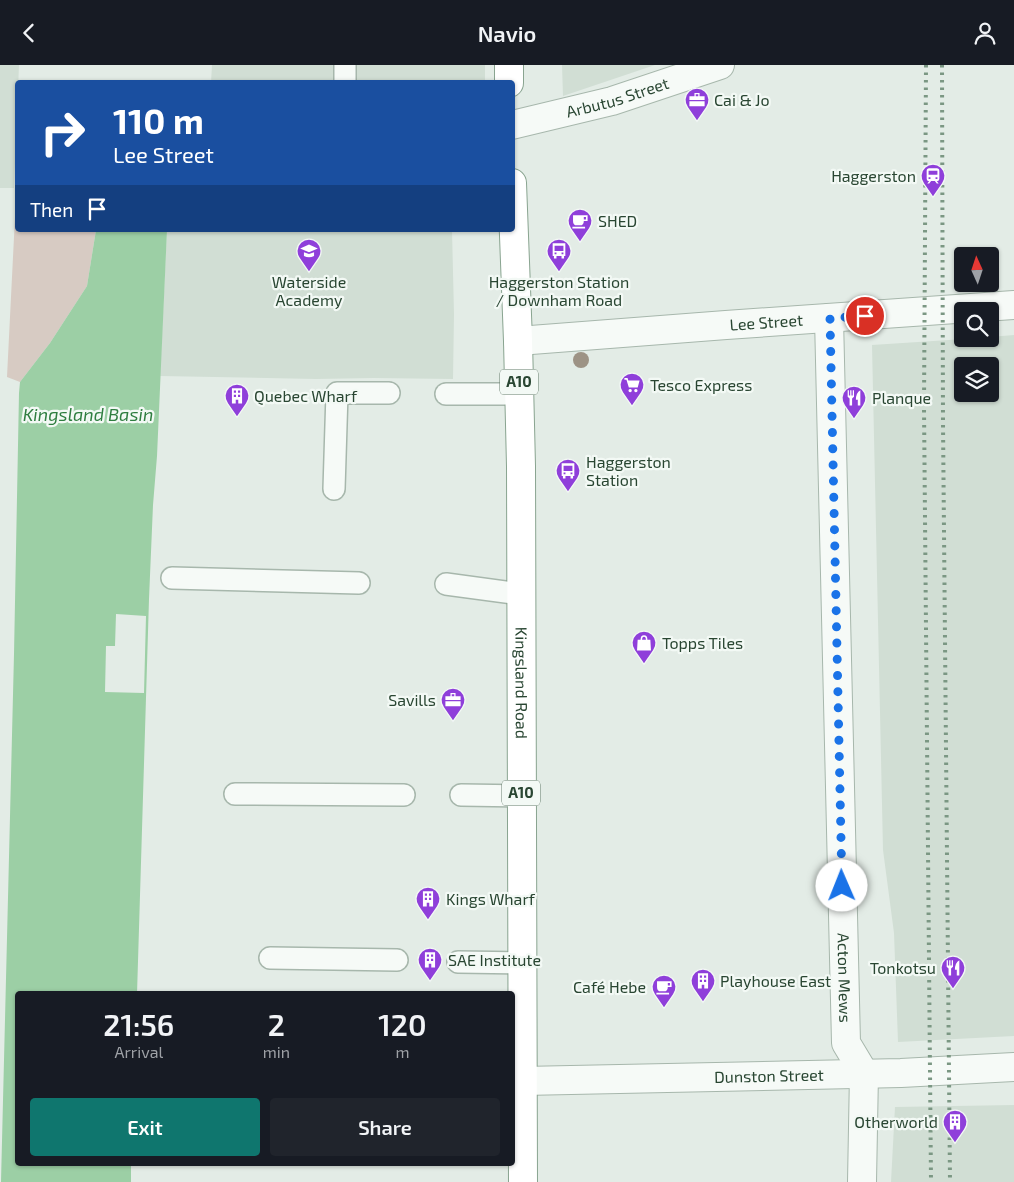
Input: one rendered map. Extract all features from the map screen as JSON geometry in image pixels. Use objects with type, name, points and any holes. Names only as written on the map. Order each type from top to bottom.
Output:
[{"type":"highway","points":[[509,65],[509,80]]},
{"type":"highway","name":"Kingsland Road","points":[[514,232],[520,466],[523,963],[523,1081],[518,1121],[523,1182]]},
{"type":"street","name":"Arbutus Street","points":[[515,124],[612,101],[720,65]]},
{"type":"street","name":"Lee Street","points":[[518,341],[1014,305]]},
{"type":"street","name":"Acton Mews","points":[[830,318],[846,1043],[864,1073]]},
{"type":"street","name":"Dunston Street","points":[[523,1081],[901,1073],[1014,1067]]},
{"type":"street","points":[[862,1182],[864,1073]]},
{"type":"lane","points":[[345,65],[345,80]]},
{"type":"lane","points":[[334,489],[336,393],[389,393]]},
{"type":"lane","points":[[446,394],[519,394]]},
{"type":"lane","points":[[172,578],[359,583]]},
{"type":"lane","points":[[446,584],[520,594]]},
{"type":"lane","points":[[235,793],[404,795]]},
{"type":"lane","points":[[461,795],[521,796]]},
{"type":"lane","points":[[270,957],[397,961]]},
{"type":"lane","points":[[458,962],[523,963]]},
{"type":"shaded area","points":[[0,65],[19,65],[18,80],[15,80],[14,188],[0,188]]},
{"type":"shaded area","points":[[212,65],[485,65],[485,80],[211,80]]},
{"type":"shaded area","points":[[562,65],[655,65],[563,96]]},
{"type":"shaded area","points":[[15,217],[15,232],[96,232],[87,286],[50,343],[20,382],[7,377]]},
{"type":"shaded area","name":"Waterside Academy","points":[[167,232],[452,232],[453,379],[160,376]]},
{"type":"shaded area","points":[[1014,335],[1014,1036],[898,1042],[894,933],[883,850],[872,345],[954,340],[954,347],[999,347],[999,336]]},
{"type":"shaded area","name":"Otherworld","points":[[1014,1105],[1014,1182],[891,1182],[895,1107]]},
{"type":"water","name":"Kingsland Basin","points":[[96,232],[167,232],[149,599],[137,991],[15,991],[15,1166],[131,1166],[131,1182],[1,1182],[20,382],[50,343],[87,286]]},
{"type":"pier","points":[[116,614],[146,616],[144,693],[105,692],[106,646],[115,646]]},
{"type":"railway","points":[[926,65],[924,407],[931,1182]]},
{"type":"railway","points":[[942,65],[943,423],[950,1182]]},
{"type":"place","name":"Cai & Jo","points":[[697,121]]},
{"type":"place","name":"Haggerston","points":[[933,197]]},
{"type":"place","name":"SHED","points":[[580,242]]},
{"type":"place","name":"Waterside Academy","points":[[309,272]]},
{"type":"place","name":"Haggerston Station / Downham Road","points":[[559,272]]},
{"type":"place","name":"Tesco Express","points":[[632,406]]},
{"type":"place","name":"Quebec Wharf","points":[[237,417]]},
{"type":"place","name":"Planque","points":[[854,419]]},
{"type":"place","name":"Haggerston Station","points":[[568,492]]},
{"type":"place","name":"Topps Tiles","points":[[644,664]]},
{"type":"place","name":"Savills","points":[[453,721]]},
{"type":"place","name":"Kings Wharf","points":[[428,920]]},
{"type":"place","name":"SAE Institute","points":[[430,981]]},
{"type":"place","name":"Tonkotsu","points":[[953,989]]},
{"type":"place","name":"Playhouse East","points":[[703,1002]]},
{"type":"place","name":"Café Hebe","points":[[664,1008]]},
{"type":"place","name":"Otherworld","points":[[955,1143]]},
{"type":"route","points":[[842,886],[830,318],[865,316]]}]
